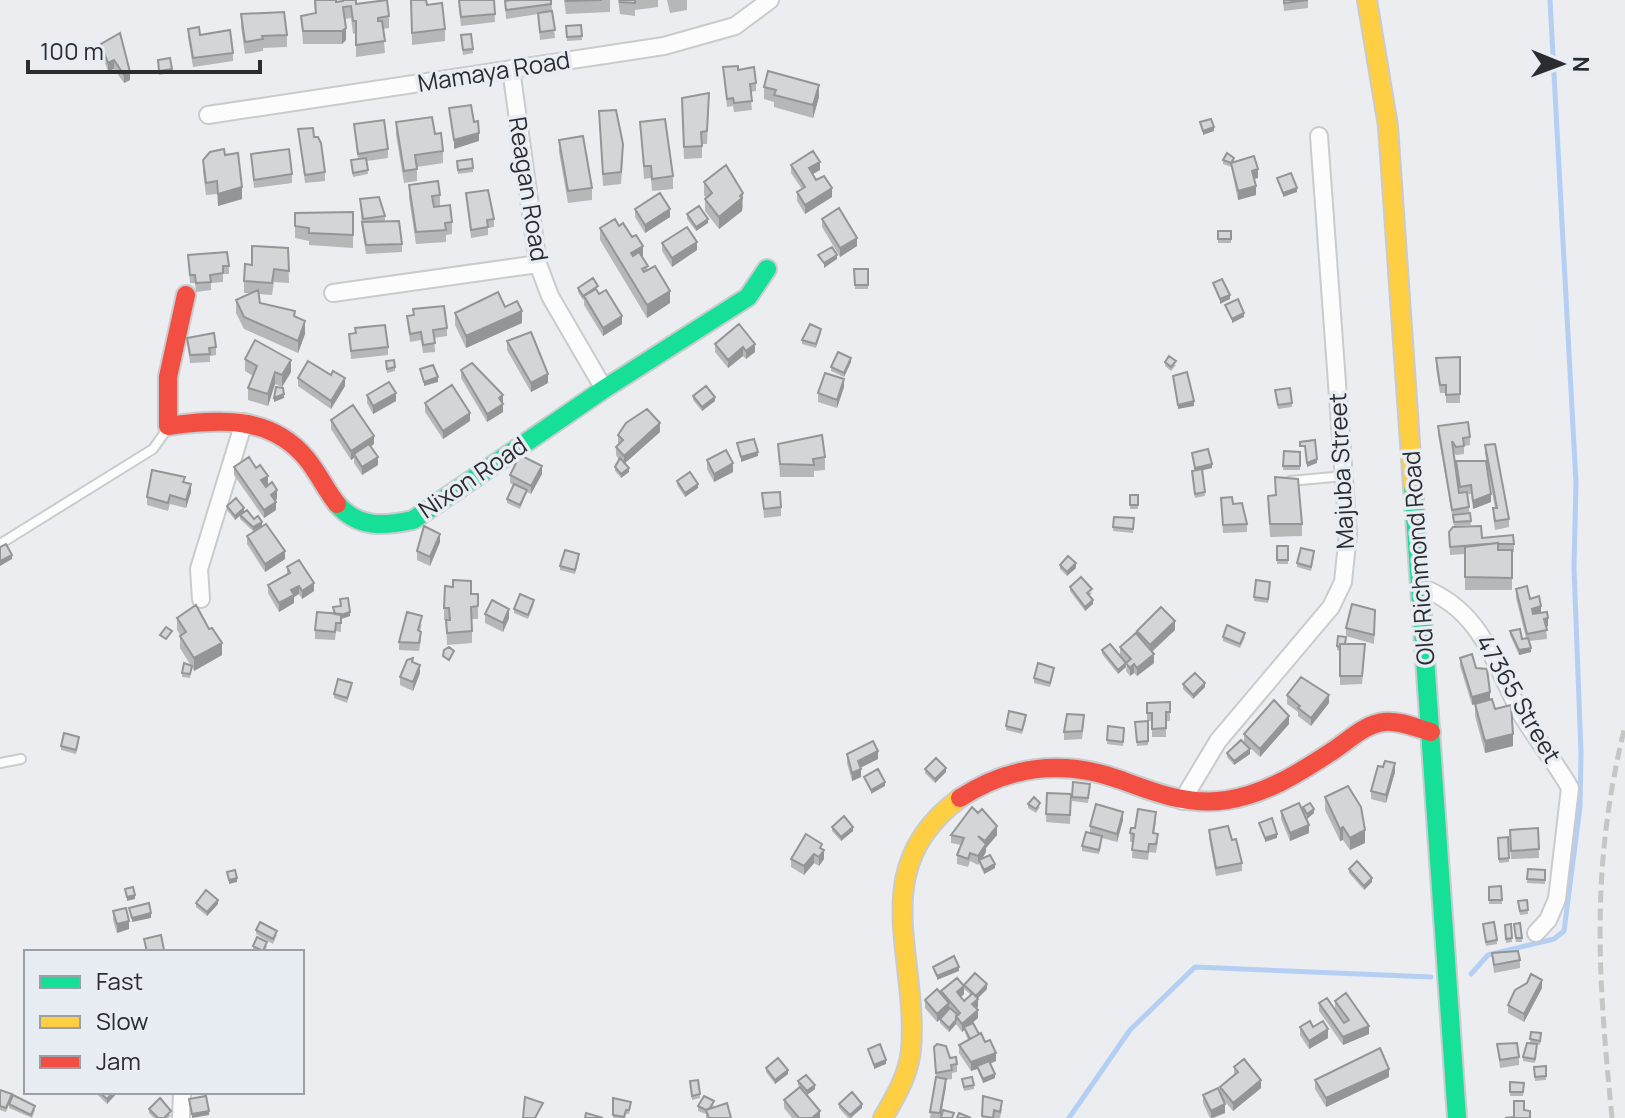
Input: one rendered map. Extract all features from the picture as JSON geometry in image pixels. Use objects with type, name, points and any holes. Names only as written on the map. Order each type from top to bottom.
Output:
[{"type":"street","name":"Mamaya Road","points":[[208,115],[664,46],[712,34],[748,18],[770,0]]},
{"type":"street","name":"Old Richmond Road","points":[[1367,0],[1388,126],[1423,588],[1457,1118]]},
{"type":"street","name":"Reagan Road","points":[[511,69],[538,264],[550,296],[604,389]]},
{"type":"street","name":"Majuba Street","points":[[1182,801],[1218,741],[1331,607],[1343,582],[1347,559],[1345,476],[1319,136]]},
{"type":"street","points":[[333,293],[538,264]]},
{"type":"street","name":"Nixon Road","points":[[168,426],[220,419],[272,430],[292,442],[341,512],[357,523],[391,527],[413,520],[604,389],[748,297],[767,269]]},
{"type":"street","points":[[168,426],[164,405],[166,385],[186,295]]},
{"type":"street","points":[[201,599],[199,569],[244,422]]},
{"type":"street","name":"47365 Street","points":[[1423,588],[1449,601],[1473,623],[1490,647],[1524,717],[1570,788],[1557,899],[1548,920],[1536,933]]},
{"type":"street","points":[[883,1118],[903,1089],[911,1064],[912,1028],[899,901],[917,842],[931,823],[975,785],[1031,768],[1093,770],[1182,801],[1226,800],[1290,780],[1367,729],[1385,722],[1431,732]]},
{"type":"street","points":[[181,1118],[182,1094]]},
{"type":"lane","points":[[0,544],[141,458],[163,440],[168,426]]},
{"type":"lane","points":[[1285,481],[1345,476]]},
{"type":"lane","points":[[0,763],[21,759]]},
{"type":"building","points":[[315,0],[356,0],[356,4],[387,0],[389,16],[378,18],[382,21],[385,41],[356,45],[356,21],[353,21],[351,6],[343,7],[346,28],[342,31],[303,31],[301,16],[316,13]]},
{"type":"building","points":[[411,0],[426,0],[427,5],[442,3],[445,29],[412,33]]},
{"type":"building","points":[[459,0],[494,0],[495,14],[461,17]]},
{"type":"building","points":[[551,0],[551,4],[506,10],[505,1]]},
{"type":"building","points":[[552,11],[555,30],[540,32],[538,13]]},
{"type":"building","points":[[284,12],[287,35],[262,36],[263,39],[245,42],[241,14]]},
{"type":"building","points":[[581,25],[582,36],[567,37],[566,26]]},
{"type":"building","points":[[199,27],[200,35],[230,30],[233,53],[193,58],[188,29]]},
{"type":"building","points":[[120,33],[130,72],[124,75],[114,60],[108,63],[101,44]]},
{"type":"building","points":[[471,34],[473,49],[463,50],[461,35]]},
{"type":"building","points":[[170,58],[172,69],[159,71],[158,60]]},
{"type":"building","points":[[738,66],[738,70],[754,67],[756,83],[750,84],[752,101],[734,103],[733,98],[727,99],[723,67]]},
{"type":"building","points":[[768,71],[819,85],[813,105],[774,95],[776,90],[764,87]]},
{"type":"building","points":[[709,93],[707,131],[701,132],[702,146],[684,147],[682,98]]},
{"type":"building","points":[[471,105],[479,133],[454,140],[449,108]]},
{"type":"building","points":[[616,110],[623,144],[621,172],[603,174],[599,111]]},
{"type":"building","points":[[432,117],[435,134],[441,133],[443,151],[415,155],[417,169],[404,171],[396,122]]},
{"type":"building","points":[[665,119],[673,176],[652,179],[651,166],[644,166],[640,122]]},
{"type":"building","points":[[1211,119],[1214,127],[1203,131],[1200,122]]},
{"type":"building","points":[[384,120],[388,149],[358,154],[354,124]]},
{"type":"building","points":[[313,128],[314,137],[318,137],[321,143],[325,172],[305,175],[298,129]]},
{"type":"building","points":[[583,136],[592,188],[568,191],[559,140]]},
{"type":"building","points":[[224,149],[225,155],[238,153],[242,187],[218,194],[217,181],[206,183],[203,160],[210,152]]},
{"type":"building","points":[[289,149],[292,174],[254,180],[251,154]]},
{"type":"building","points":[[813,151],[820,162],[809,168],[816,180],[824,176],[832,188],[805,205],[797,192],[805,187],[791,165]]},
{"type":"building","points":[[1227,153],[1234,158],[1231,163],[1223,160]]},
{"type":"building","points":[[1254,156],[1258,169],[1252,171],[1256,186],[1238,191],[1231,163]]},
{"type":"building","points":[[366,158],[368,170],[353,173],[351,160]]},
{"type":"building","points":[[472,159],[473,168],[458,170],[457,161]]},
{"type":"building","points":[[726,165],[743,193],[742,198],[719,217],[705,199],[712,193],[704,182]]},
{"type":"building","points":[[1291,173],[1297,188],[1283,193],[1277,178]]},
{"type":"building","points":[[438,181],[440,195],[432,196],[434,207],[450,205],[452,222],[445,223],[446,230],[416,232],[409,185]]},
{"type":"building","points":[[488,190],[494,219],[487,220],[488,227],[471,230],[466,193]]},
{"type":"building","points":[[660,193],[670,209],[645,225],[635,209]]},
{"type":"building","points":[[379,197],[385,216],[363,219],[360,199]]},
{"type":"building","points":[[699,206],[708,219],[696,227],[687,214]]},
{"type":"building","points":[[839,208],[857,238],[840,248],[822,219]]},
{"type":"building","points":[[353,212],[353,235],[309,233],[309,228],[295,226],[295,213]]},
{"type":"building","points":[[615,219],[619,226],[623,223],[632,237],[636,235],[643,246],[631,253],[633,256],[639,252],[648,266],[642,269],[644,272],[655,266],[670,291],[647,305],[600,228]]},
{"type":"building","points":[[399,221],[402,244],[366,245],[362,222]]},
{"type":"building","points":[[687,227],[697,242],[672,258],[662,243]]},
{"type":"building","points":[[1218,231],[1231,231],[1231,239],[1218,239]]},
{"type":"building","points":[[252,246],[288,248],[289,271],[274,269],[272,283],[244,281],[245,264],[252,265]]},
{"type":"building","points":[[832,247],[837,255],[824,263],[818,255]]},
{"type":"building","points":[[227,252],[229,266],[223,266],[223,273],[210,275],[211,282],[196,283],[195,275],[190,275],[188,255]]},
{"type":"building","points":[[854,269],[868,269],[868,285],[855,285]]},
{"type":"building","points":[[593,278],[598,286],[583,296],[578,288]]},
{"type":"building","points":[[1222,279],[1230,295],[1220,299],[1213,283]]},
{"type":"building","points":[[596,289],[599,294],[606,290],[622,316],[603,328],[584,296]]},
{"type":"building","points":[[258,290],[260,303],[295,311],[294,316],[305,321],[298,341],[244,317],[236,300]]},
{"type":"building","points":[[498,292],[505,307],[517,301],[522,311],[466,336],[455,313]]},
{"type":"building","points":[[1238,299],[1244,313],[1232,319],[1225,305]]},
{"type":"building","points":[[444,306],[447,328],[433,330],[435,343],[423,345],[421,332],[410,334],[407,316],[414,315],[413,309]]},
{"type":"building","points":[[739,324],[755,344],[746,351],[743,347],[728,360],[715,344]]},
{"type":"building","points":[[810,324],[821,329],[816,344],[802,340]]},
{"type":"building","points":[[385,325],[388,347],[351,351],[349,334],[356,333],[355,328]]},
{"type":"building","points":[[531,332],[548,374],[531,383],[507,341]]},
{"type":"building","points":[[214,333],[216,347],[209,348],[210,354],[190,355],[187,338]]},
{"type":"building","points":[[255,340],[291,360],[282,375],[275,372],[268,394],[248,388],[257,366],[245,359]]},
{"type":"building","points":[[838,352],[851,358],[844,373],[831,367]]},
{"type":"building","points":[[1169,356],[1176,361],[1171,367],[1165,362]]},
{"type":"building","points":[[1460,357],[1460,394],[1446,395],[1446,385],[1440,385],[1436,358]]},
{"type":"building","points":[[394,360],[395,367],[387,369],[386,361]]},
{"type":"building","points":[[308,361],[331,375],[333,371],[345,378],[331,401],[298,378]]},
{"type":"building","points":[[472,363],[503,395],[499,398],[503,404],[487,414],[461,370]]},
{"type":"building","points":[[433,365],[438,377],[424,382],[420,369]]},
{"type":"building","points":[[1187,372],[1194,401],[1178,405],[1173,376]]},
{"type":"building","points":[[825,373],[844,379],[837,400],[818,393]]},
{"type":"building","points":[[389,382],[396,393],[373,406],[367,395]]},
{"type":"building","points":[[452,385],[470,413],[443,431],[425,403]]},
{"type":"building","points":[[706,386],[715,397],[702,407],[693,396]]},
{"type":"building","points":[[276,387],[283,388],[284,394],[274,398]]},
{"type":"building","points":[[1290,388],[1292,403],[1278,405],[1275,390]]},
{"type":"building","points":[[353,405],[374,436],[351,451],[331,420]]},
{"type":"building","points":[[647,409],[660,423],[624,456],[616,447],[623,440],[618,435],[626,423]]},
{"type":"building","points":[[1468,422],[1470,437],[1463,438],[1464,446],[1456,447],[1452,441],[1459,493],[1467,492],[1469,507],[1452,510],[1438,426]]},
{"type":"building","points":[[822,435],[825,457],[813,459],[814,465],[780,464],[778,444]]},
{"type":"building","points":[[754,439],[758,452],[741,457],[737,443]]},
{"type":"building","points":[[1315,440],[1317,459],[1307,463],[1305,446],[1300,446],[1300,442]]},
{"type":"building","points":[[369,444],[378,457],[362,467],[354,454]]},
{"type":"building","points":[[1495,444],[1509,519],[1495,521],[1493,508],[1497,508],[1485,445]]},
{"type":"building","points":[[1208,449],[1212,464],[1195,468],[1192,453]]},
{"type":"building","points":[[726,450],[733,463],[714,474],[707,460]]},
{"type":"building","points":[[1284,451],[1300,452],[1300,466],[1283,466]]},
{"type":"building","points":[[520,455],[542,466],[531,486],[510,475]]},
{"type":"building","points":[[249,457],[256,468],[260,465],[268,476],[261,480],[266,487],[272,482],[277,490],[271,495],[276,502],[264,510],[234,467]]},
{"type":"building","points":[[620,458],[629,468],[621,474],[615,467]]},
{"type":"building","points":[[1456,461],[1486,461],[1491,494],[1473,501],[1471,485],[1460,487]]},
{"type":"building","points":[[1202,469],[1205,492],[1195,494],[1192,471]]},
{"type":"building","points":[[152,470],[185,477],[183,482],[191,484],[186,500],[170,495],[168,503],[147,497]]},
{"type":"building","points":[[690,472],[698,484],[685,493],[677,481]]},
{"type":"building","points":[[1275,477],[1298,479],[1302,524],[1270,524],[1268,496],[1276,495]]},
{"type":"building","points":[[514,484],[527,490],[520,505],[507,499]]},
{"type":"building","points":[[780,492],[781,507],[764,509],[762,493]]},
{"type":"building","points":[[1130,495],[1138,495],[1138,505],[1130,505]]},
{"type":"building","points":[[1232,497],[1233,504],[1242,503],[1247,524],[1223,525],[1221,498]]},
{"type":"building","points":[[236,498],[244,508],[235,516],[227,506]]},
{"type":"building","points":[[247,510],[254,519],[258,516],[262,522],[253,527],[240,515]]},
{"type":"building","points":[[1470,513],[1471,521],[1454,522],[1453,515]]},
{"type":"building","points":[[1114,517],[1134,518],[1133,529],[1113,527]]},
{"type":"building","points":[[266,524],[285,551],[265,564],[247,536]]},
{"type":"building","points":[[424,526],[440,534],[430,557],[417,551]]},
{"type":"building","points":[[1481,526],[1482,538],[1513,535],[1514,544],[1450,547],[1449,532],[1453,527]]},
{"type":"building","points":[[1498,543],[1498,550],[1512,550],[1512,578],[1465,577],[1465,547]]},
{"type":"building","points":[[6,544],[12,555],[0,561],[0,547]]},
{"type":"building","points":[[1277,546],[1288,546],[1288,560],[1277,560]]},
{"type":"building","points":[[1301,548],[1314,551],[1311,567],[1297,563]]},
{"type":"building","points":[[565,550],[579,554],[575,570],[560,566]]},
{"type":"building","points":[[1068,556],[1076,563],[1067,572],[1060,565]]},
{"type":"building","points":[[299,560],[314,583],[302,591],[299,586],[291,590],[294,595],[279,603],[268,585],[290,573],[287,567]]},
{"type":"building","points":[[1081,577],[1092,589],[1087,593],[1093,600],[1085,607],[1070,587]]},
{"type":"building","points":[[453,580],[471,581],[471,594],[478,594],[478,606],[471,607],[472,631],[447,633],[446,620],[450,620],[449,608],[444,608],[445,586],[453,587]]},
{"type":"building","points":[[1256,580],[1270,582],[1268,599],[1254,597]]},
{"type":"building","points":[[1527,586],[1530,599],[1539,596],[1541,606],[1532,609],[1533,614],[1547,612],[1548,618],[1544,619],[1547,630],[1527,634],[1516,589]]},
{"type":"building","points":[[520,594],[534,600],[528,615],[514,609]]},
{"type":"building","points":[[348,598],[350,612],[335,614],[333,607],[341,606],[340,599]]},
{"type":"building","points":[[492,600],[509,609],[503,623],[485,614]]},
{"type":"building","points":[[1352,604],[1375,610],[1374,635],[1346,628]]},
{"type":"building","points":[[196,605],[209,629],[212,628],[222,643],[194,658],[180,636],[186,632],[177,618]]},
{"type":"building","points":[[1161,607],[1175,621],[1150,645],[1137,631]]},
{"type":"building","points":[[317,612],[341,614],[341,623],[336,623],[335,632],[315,630]]},
{"type":"building","points":[[407,612],[422,616],[418,630],[421,632],[419,643],[399,642]]},
{"type":"building","points":[[1227,625],[1245,633],[1240,644],[1223,637]]},
{"type":"building","points":[[166,627],[172,631],[166,639],[160,635]]},
{"type":"building","points":[[1520,629],[1522,639],[1528,638],[1531,648],[1519,650],[1510,631]]},
{"type":"building","points":[[1136,633],[1154,654],[1137,668],[1134,664],[1130,668],[1126,663],[1131,659],[1120,647]]},
{"type":"building","points":[[1338,636],[1346,637],[1345,644],[1340,644],[1340,647],[1337,646]]},
{"type":"building","points":[[1110,644],[1126,663],[1118,670],[1102,650]]},
{"type":"building","points":[[1340,644],[1365,644],[1362,676],[1340,676]]},
{"type":"building","points":[[449,647],[454,651],[449,660],[443,656],[444,650]]},
{"type":"building","points":[[1472,654],[1476,668],[1487,669],[1490,692],[1472,697],[1460,658]]},
{"type":"building","points":[[413,658],[412,662],[420,665],[413,682],[400,677],[407,660]]},
{"type":"building","points":[[184,663],[192,666],[190,674],[182,673]]},
{"type":"building","points":[[1038,663],[1054,668],[1050,683],[1034,678]]},
{"type":"building","points":[[1195,673],[1205,683],[1193,695],[1183,684]]},
{"type":"building","points":[[1301,677],[1329,695],[1311,718],[1287,695]]},
{"type":"building","points":[[338,679],[352,683],[347,698],[334,694]]},
{"type":"building","points":[[1492,699],[1495,709],[1511,705],[1513,734],[1485,741],[1475,704]]},
{"type":"building","points":[[1274,700],[1289,716],[1260,749],[1244,734]]},
{"type":"building","points":[[1170,702],[1170,712],[1166,712],[1166,728],[1152,729],[1152,713],[1147,713],[1147,703]]},
{"type":"building","points":[[1009,711],[1026,715],[1022,730],[1006,726]]},
{"type":"building","points":[[1067,714],[1084,715],[1082,731],[1064,732]]},
{"type":"building","points":[[1148,721],[1148,741],[1137,742],[1135,722]]},
{"type":"building","points":[[1108,726],[1124,728],[1123,742],[1107,740]]},
{"type":"building","points":[[64,733],[79,737],[76,750],[61,746]]},
{"type":"building","points":[[1241,740],[1250,749],[1234,761],[1227,753]]},
{"type":"building","points":[[873,741],[878,751],[858,761],[861,769],[852,773],[847,754]]},
{"type":"building","points":[[936,758],[946,768],[935,779],[925,769]]},
{"type":"building","points":[[1385,761],[1395,763],[1386,795],[1371,791],[1378,766],[1383,767]]},
{"type":"building","points":[[878,769],[885,782],[871,790],[864,777]]},
{"type":"building","points":[[1073,782],[1090,784],[1088,798],[1072,797]]},
{"type":"building","points":[[1348,786],[1361,807],[1365,830],[1350,838],[1343,827],[1340,829],[1325,797]]},
{"type":"building","points":[[1047,793],[1071,794],[1070,815],[1046,814]]},
{"type":"building","points":[[1034,797],[1040,803],[1036,809],[1028,804]]},
{"type":"building","points":[[1299,803],[1309,825],[1290,833],[1281,811]]},
{"type":"building","points":[[1310,803],[1314,809],[1307,814],[1303,807]]},
{"type":"building","points":[[1096,804],[1123,812],[1117,834],[1090,826]]},
{"type":"building","points":[[972,807],[978,813],[982,809],[997,826],[985,841],[978,836],[986,844],[978,856],[970,853],[968,859],[957,855],[964,838],[951,835]]},
{"type":"building","points":[[1138,809],[1156,812],[1153,833],[1158,834],[1156,844],[1149,844],[1148,852],[1132,850],[1134,834],[1130,833],[1131,828],[1135,828]]},
{"type":"building","points":[[844,816],[853,827],[841,837],[832,827]]},
{"type":"building","points":[[1272,818],[1277,834],[1265,838],[1259,823]]},
{"type":"building","points":[[1228,826],[1232,840],[1236,839],[1242,863],[1216,868],[1209,830]]},
{"type":"building","points":[[1538,828],[1539,849],[1511,851],[1510,830]]},
{"type":"building","points":[[1086,832],[1102,836],[1099,850],[1082,846]]},
{"type":"building","points":[[806,834],[822,844],[820,848],[824,850],[819,857],[814,854],[804,866],[791,859]]},
{"type":"building","points":[[1508,837],[1509,858],[1499,859],[1498,838]]},
{"type":"building","points":[[990,855],[995,864],[984,870],[979,860]]},
{"type":"building","points":[[1357,861],[1372,878],[1364,886],[1349,869]]},
{"type":"building","points":[[1528,869],[1545,870],[1545,880],[1527,879]]},
{"type":"building","points":[[235,870],[237,878],[229,880],[227,872]]},
{"type":"building","points":[[1501,886],[1502,900],[1489,900],[1489,887]]},
{"type":"building","points":[[133,887],[135,895],[127,897],[125,889]]},
{"type":"building","points":[[206,890],[218,900],[207,912],[196,903]]},
{"type":"building","points":[[1527,900],[1528,910],[1520,911],[1518,901]]},
{"type":"building","points":[[149,903],[151,913],[132,918],[129,908]]},
{"type":"building","points":[[126,908],[129,921],[117,924],[113,911]]},
{"type":"building","points":[[260,922],[277,931],[273,939],[256,930]]},
{"type":"building","points":[[1494,922],[1497,940],[1486,942],[1483,924]]},
{"type":"building","points":[[1520,923],[1522,938],[1516,938],[1514,924]]},
{"type":"building","points":[[1511,924],[1512,938],[1506,939],[1505,925]]},
{"type":"building","points":[[161,935],[164,950],[147,950],[144,939]]},
{"type":"building","points":[[257,937],[267,942],[263,950],[253,946]]},
{"type":"building","points":[[1518,951],[1520,960],[1494,965],[1492,953]]},
{"type":"building","points":[[954,956],[959,967],[937,976],[933,967]]},
{"type":"building","points":[[975,973],[987,984],[976,996],[964,985]]},
{"type":"building","points":[[1531,974],[1542,980],[1524,1014],[1508,1005],[1515,990],[1527,983]]},
{"type":"building","points":[[957,978],[964,986],[957,992],[964,1001],[973,993],[978,999],[972,1004],[978,1010],[962,1024],[956,1016],[960,1013],[941,991]]},
{"type":"building","points":[[937,989],[949,1003],[937,1014],[925,1000]]},
{"type":"building","points":[[1346,993],[1369,1026],[1343,1037],[1319,1003],[1327,998],[1344,1023],[1349,1020],[1335,1001]]},
{"type":"building","points":[[950,1008],[958,1015],[949,1028],[940,1019]]},
{"type":"building","points":[[1310,1021],[1313,1027],[1323,1021],[1328,1029],[1309,1041],[1300,1027]]},
{"type":"building","points":[[973,1023],[979,1034],[970,1039],[964,1027]]},
{"type":"building","points":[[1531,1032],[1541,1033],[1540,1041],[1530,1039]]},
{"type":"building","points":[[981,1033],[985,1042],[990,1040],[996,1053],[971,1062],[959,1045]]},
{"type":"building","points":[[1517,1043],[1519,1057],[1500,1060],[1497,1044]]},
{"type":"building","points":[[1527,1043],[1537,1044],[1535,1059],[1523,1057]]},
{"type":"building","points":[[880,1044],[886,1060],[874,1065],[868,1049]]},
{"type":"building","points":[[937,1044],[946,1046],[950,1058],[956,1057],[957,1064],[951,1065],[952,1070],[936,1073],[934,1047]]},
{"type":"building","points":[[1380,1048],[1389,1069],[1326,1098],[1315,1080]]},
{"type":"building","points":[[778,1058],[788,1070],[775,1080],[766,1068]]},
{"type":"building","points":[[1244,1059],[1261,1080],[1233,1103],[1220,1087],[1238,1072],[1234,1067]]},
{"type":"building","points":[[989,1061],[995,1074],[983,1079],[977,1066]]},
{"type":"building","points":[[1546,1066],[1546,1076],[1535,1077],[1534,1067]]},
{"type":"building","points":[[806,1075],[815,1085],[807,1091],[798,1081]]},
{"type":"building","points":[[936,1077],[946,1079],[940,1113],[930,1112]]},
{"type":"building","points":[[972,1077],[974,1085],[964,1087],[962,1079]]},
{"type":"building","points":[[698,1080],[700,1094],[692,1096],[690,1081]]},
{"type":"building","points":[[1510,1082],[1524,1083],[1523,1092],[1510,1092]]},
{"type":"building","points":[[800,1087],[820,1111],[812,1118],[799,1118],[784,1100]]},
{"type":"building","points":[[1218,1088],[1225,1104],[1211,1111],[1203,1095]]},
{"type":"building","points":[[0,1090],[12,1094],[6,1108],[0,1106]]},
{"type":"building","points":[[852,1092],[862,1104],[850,1115],[839,1104]]},
{"type":"building","points":[[13,1095],[35,1106],[31,1115],[9,1104]]},
{"type":"building","points":[[206,1096],[209,1111],[192,1114],[189,1099]]},
{"type":"building","points":[[704,1096],[714,1101],[706,1110],[698,1106]]},
{"type":"building","points":[[983,1096],[1002,1101],[1000,1112],[994,1110],[993,1118],[982,1116]]},
{"type":"building","points":[[525,1097],[543,1103],[535,1118],[523,1118]]},
{"type":"building","points":[[160,1098],[171,1111],[164,1118],[158,1118],[149,1109]]},
{"type":"building","points":[[613,1098],[631,1102],[624,1117],[613,1115]]},
{"type":"building","points":[[1514,1101],[1524,1101],[1524,1110],[1530,1111],[1530,1118],[1505,1118],[1514,1117]]},
{"type":"building","points":[[727,1103],[731,1118],[709,1118],[706,1110]]},
{"type":"building","points":[[943,1110],[954,1113],[952,1118],[941,1118]]},
{"type":"building","points":[[586,1113],[603,1118],[585,1118]]},
{"type":"waterway","points":[[1471,974],[1488,955],[1554,939],[1564,931],[1580,807],[1574,568],[1576,483],[1550,0]]},
{"type":"waterway","points":[[1069,1118],[1130,1030],[1195,967],[1431,977]]},
{"type":"railway","points":[[1612,1118],[1603,1016],[1600,922],[1606,827],[1625,726]]},
{"type":"traffic: fast","points":[[337,504],[354,518],[372,524],[413,520],[604,389],[748,297],[767,269]]},
{"type":"traffic: fast","points":[[1413,486],[1457,1118]]},
{"type":"traffic: slow","points":[[1367,0],[1388,126],[1413,486]]},
{"type":"traffic: slow","points":[[883,1118],[897,1094],[911,1050],[902,915],[904,884],[913,854],[931,825],[960,798]]},
{"type":"traffic: jam","points":[[186,295],[168,377],[168,426],[206,422],[243,423],[276,434],[306,458],[337,504]]},
{"type":"traffic: jam","points":[[960,798],[1018,772],[1058,768],[1100,773],[1186,800],[1227,800],[1282,782],[1377,723],[1396,722],[1431,732]]}]
